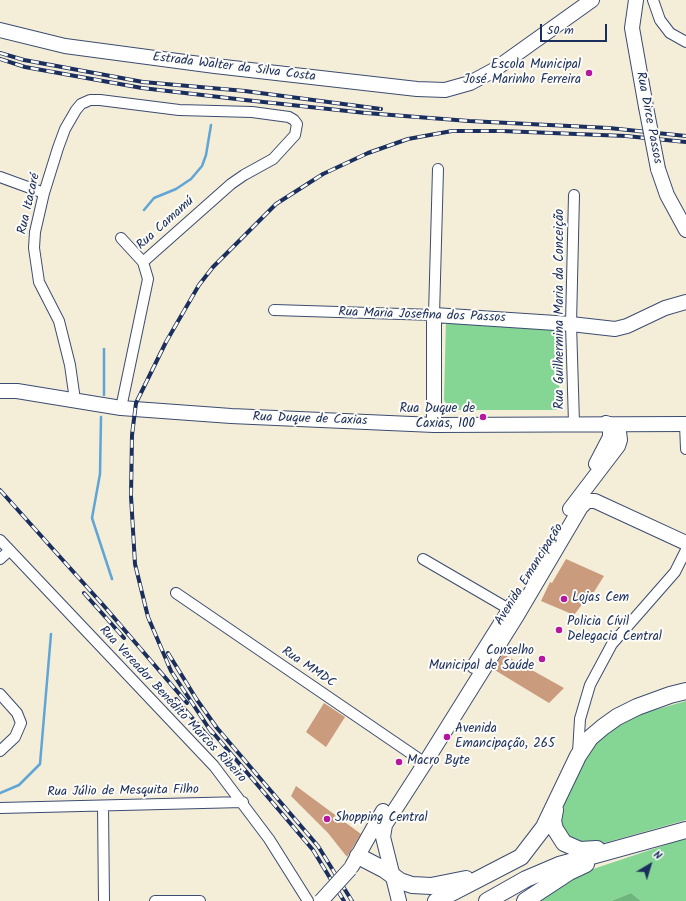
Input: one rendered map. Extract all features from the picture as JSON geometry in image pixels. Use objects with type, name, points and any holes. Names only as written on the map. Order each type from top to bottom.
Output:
[{"type":"main road","name":"Estrada Walter da Silva Costa","points":[[0,30],[65,46],[230,68],[416,89],[445,90],[470,83],[494,70],[592,0]]},
{"type":"main road","name":"Rua Dirce Passos","points":[[636,0],[632,28],[658,169],[667,195],[682,217],[686,230]]},
{"type":"main road","name":"Rua Maria Josefina dos Passos","points":[[434,315],[571,324],[616,329],[627,326],[665,308],[686,302]]},
{"type":"main road","points":[[434,315],[434,425]]},
{"type":"main road","name":"Rua Duque de Caxias","points":[[0,391],[16,391],[121,408],[231,416],[434,425],[574,423],[686,424]]},
{"type":"main road","points":[[606,423],[612,425],[619,432],[634,423]]},
{"type":"main road","points":[[583,490],[610,437],[610,429],[606,423]]},
{"type":"main road","name":"Avenida Emancipação","points":[[392,876],[382,837],[389,818],[513,611],[583,490],[609,460],[620,440],[619,432]]},
{"type":"main road","points":[[609,460],[592,489],[595,501],[686,542]]},
{"type":"main road","name":"Avenida Emancipação","points":[[513,611],[581,508],[587,501],[595,501]]},
{"type":"main road","points":[[436,901],[485,874],[521,857],[534,843],[555,806],[578,756],[590,738],[617,717],[670,695],[686,691]]},
{"type":"main road","name":"Avenida Emancipação","points":[[321,901],[350,870],[377,821],[422,761]]},
{"type":"main road","points":[[555,806],[553,821],[555,829],[564,843],[580,850],[620,848]]},
{"type":"main road","points":[[487,901],[542,871],[686,830]]},
{"type":"main road","points":[[526,901],[569,872],[620,848]]},
{"type":"main road","points":[[358,856],[385,870],[400,881],[422,886],[431,886],[485,874]]},
{"type":"main road","points":[[392,876],[398,901]]},
{"type":"street","points":[[653,0],[660,20],[670,33],[686,42]]},
{"type":"street","name":"Rua Itacaré","points":[[75,400],[70,365],[59,321],[39,282],[36,267],[35,232],[44,194],[65,129],[76,110],[81,104],[90,100],[100,100],[179,110],[272,114],[289,117],[297,124]]},
{"type":"street","name":"Rua Camamú","points":[[121,408],[148,279],[143,262],[231,184],[244,174],[273,159],[295,135],[297,124]]},
{"type":"street","points":[[434,315],[438,169]]},
{"type":"street","points":[[0,177],[44,194]]},
{"type":"street","name":"Rua Guilhermina Maria da Conceição","points":[[574,195],[571,324],[574,423]]},
{"type":"street","points":[[121,238],[143,262]]},
{"type":"street","name":"Rua Maria Josefina dos Passos","points":[[274,310],[434,315]]},
{"type":"street","points":[[686,424],[686,449]]},
{"type":"street","name":"Rua Vereador Benedito Marcos Ribeiro","points":[[0,540],[190,740],[243,802],[270,839],[308,901]]},
{"type":"street","points":[[578,756],[580,719],[590,685],[612,644],[675,572],[686,550]]},
{"type":"street","points":[[0,559],[9,551]]},
{"type":"street","points":[[423,559],[513,611]]},
{"type":"street","name":"Rua MMDC","points":[[176,593],[422,761]]},
{"type":"street","points":[[0,694],[16,713],[21,722],[15,737],[0,752]]},
{"type":"street","name":"Rua Júlio de Mesquita Filho","points":[[1,808],[243,802]]},
{"type":"street","points":[[103,806],[104,901]]},
{"type":"street","points":[[155,901],[200,901]]},
{"type":"green space","points":[[446,320],[560,328],[560,379],[557,410],[458,410],[448,407],[444,400]]},
{"type":"green space","points":[[686,701],[686,820],[604,843],[584,844],[571,839],[560,825],[559,808],[583,752],[615,725],[644,713]]},
{"type":"green space","points":[[686,838],[686,901],[641,901],[631,893],[611,901],[540,901],[571,878],[596,868]]},
{"type":"green space","points":[[631,893],[641,901],[611,901]]},
{"type":"building","points":[[566,559],[604,576],[592,595],[590,594],[574,615],[541,601],[550,582],[552,583]]},
{"type":"building","points":[[503,654],[564,688],[549,703],[493,669]]},
{"type":"building","points":[[324,703],[345,717],[326,747],[306,732]]},
{"type":"building","name":"Shopping Central","points":[[296,786],[361,834],[347,857],[328,833],[291,796]]},
{"type":"waterway","points":[[144,210],[154,198],[176,189],[191,179],[202,166],[206,155],[211,125]]},
{"type":"waterway","points":[[104,349],[104,395]]},
{"type":"waterway","points":[[101,417],[100,474],[92,518],[112,579]]},
{"type":"waterway","points":[[0,793],[19,785],[40,764],[51,634]]},
{"type":"railway","points":[[0,53],[24,60],[143,82],[245,91],[381,109]]},
{"type":"railway","points":[[0,59],[25,67],[142,88],[245,100],[366,113],[469,121],[609,128],[686,136]]},
{"type":"railway","points":[[212,733],[171,671],[148,617],[135,564],[131,496],[132,435],[136,403],[166,342],[199,285],[213,267],[276,204],[323,174],[368,153],[408,139],[452,131],[502,131],[626,136],[686,142]]},
{"type":"railway","points":[[0,490],[104,606],[187,703]]},
{"type":"railway","points":[[84,593],[124,638]]},
{"type":"railway","points":[[168,653],[197,700],[217,728],[318,846],[352,901]]},
{"type":"railway","points":[[176,699],[211,740]]},
{"type":"railway","points":[[209,728],[313,850],[344,901]]},
{"type":"place","name":"Escola Municipal José Marinho Ferreira","points":[[589,73]]},
{"type":"place","name":"Rua Duque de Caxias, 100","points":[[483,417]]},
{"type":"place","name":"Lojas Cem","points":[[564,599]]},
{"type":"place","name":"Policia Cívil Delegacia Central","points":[[559,630]]},
{"type":"place","name":"Conselho Municipal de Saúde","points":[[542,659]]},
{"type":"place","name":"Avenida Emancipação, 265","points":[[447,737]]},
{"type":"place","name":"Macro Byte","points":[[399,762]]},
{"type":"place","name":"Shopping Central","points":[[327,819]]}]
